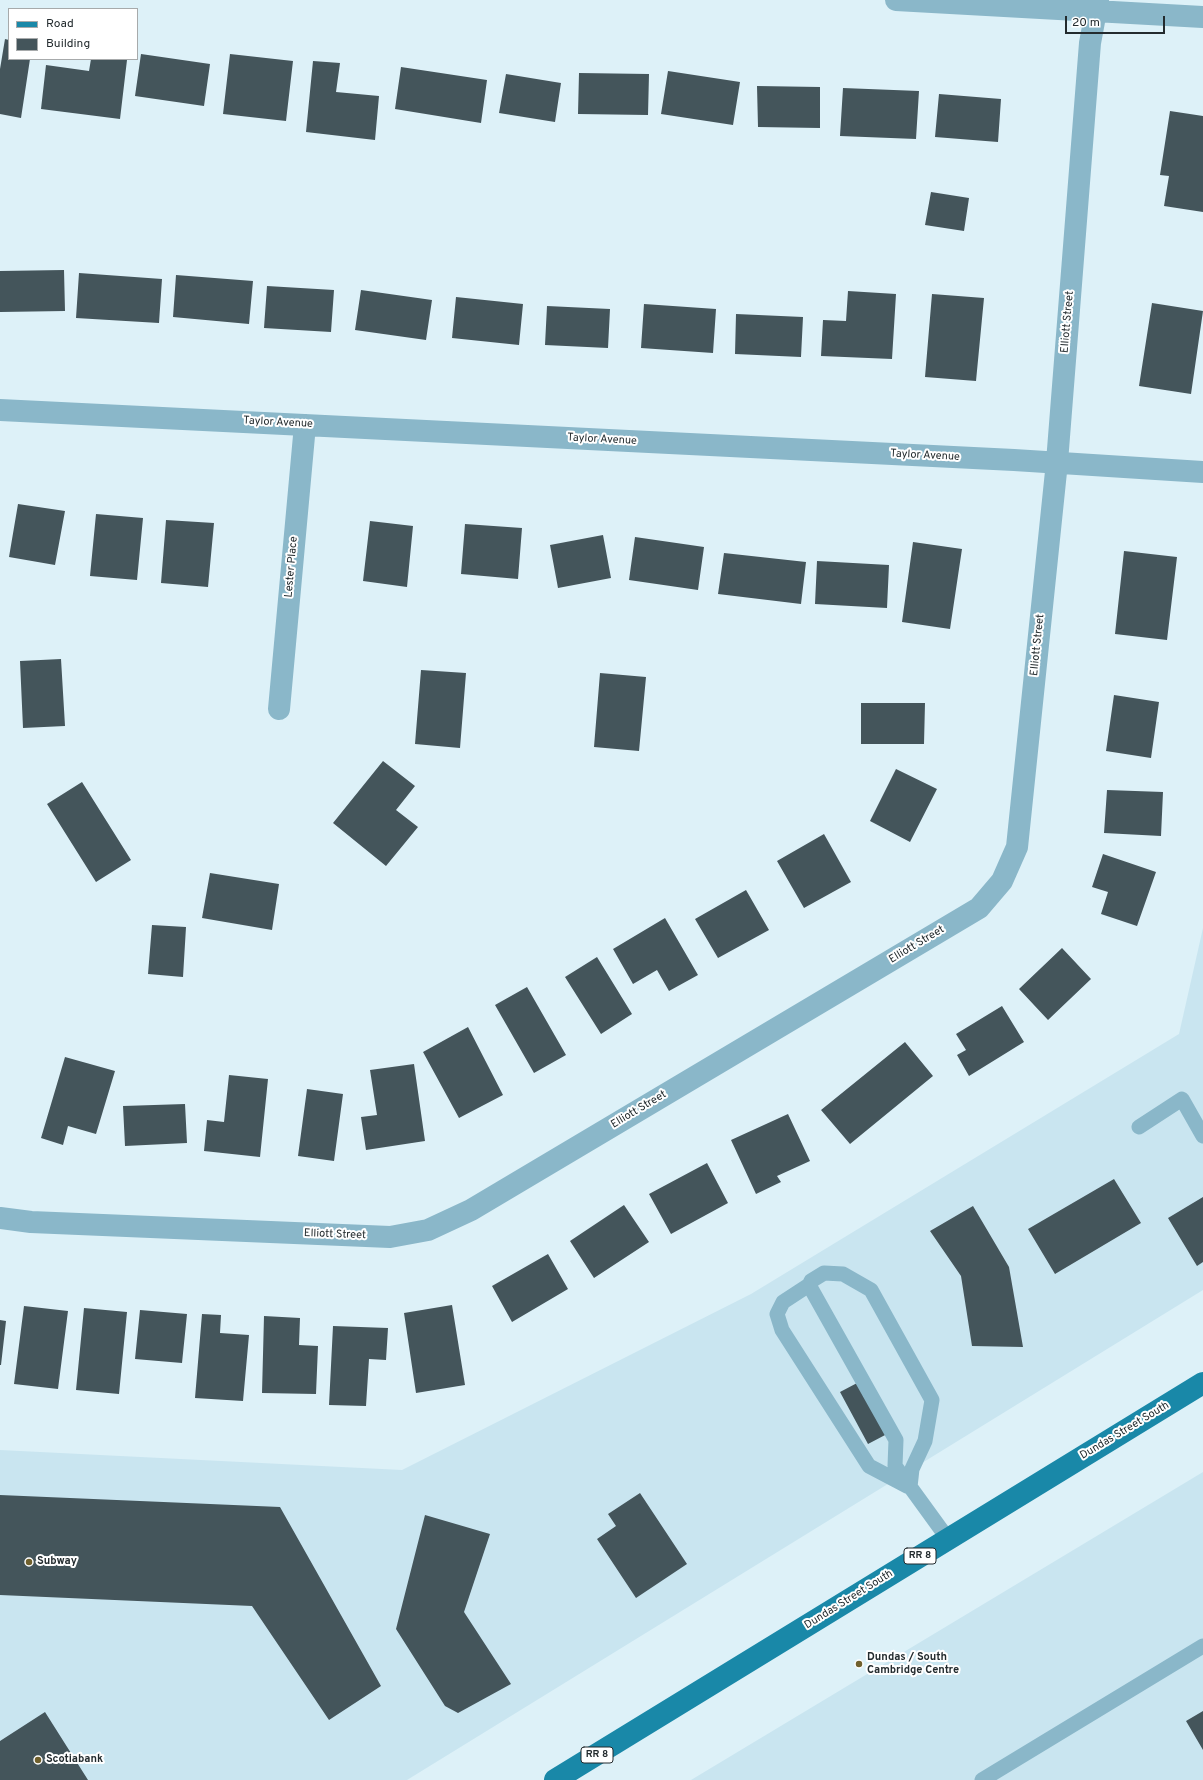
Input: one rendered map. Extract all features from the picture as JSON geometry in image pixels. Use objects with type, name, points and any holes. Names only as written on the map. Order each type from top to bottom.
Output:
[{"type":"main road","name":"Dundas Street South","points":[[562,1778],[1203,1383]]},
{"type":"street","points":[[896,0],[1097,5],[1203,17]]},
{"type":"street","name":"Elliott Street","points":[[0,1218],[38,1223],[390,1237],[428,1230],[471,1210],[979,908],[1002,881],[1017,847],[1057,462],[1090,43],[1097,5]]},
{"type":"street","name":"Taylor Avenue","points":[[0,410],[1057,462],[1203,472]]},
{"type":"street","name":"Lester Place","points":[[279,709],[305,425]]},
{"type":"lane","points":[[1139,1127],[1182,1099],[1203,1136]]},
{"type":"lane","points":[[824,1273],[843,1274],[871,1290],[932,1400],[925,1441],[912,1469],[910,1487],[869,1466],[782,1330],[777,1314],[783,1302],[824,1273]]},
{"type":"lane","points":[[809,1285],[896,1440],[895,1466],[948,1539]]},
{"type":"lane","points":[[982,1780],[1203,1646]]},
{"type":"shaded area","points":[[1203,928],[1203,1290],[407,1780],[0,1780],[0,1450],[402,1470],[751,1294],[1179,1034]]},
{"type":"shaded area","points":[[1203,1472],[1203,1780],[691,1780],[1100,1534]]},
{"type":"building","points":[[5,39],[8,40],[8,60],[30,60],[21,118],[0,114],[0,69]]},
{"type":"building","points":[[141,54],[210,64],[204,106],[135,96]]},
{"type":"building","points":[[230,54],[293,61],[286,121],[223,114]]},
{"type":"building","points":[[91,60],[127,60],[120,119],[41,109],[46,65],[89,71]]},
{"type":"building","points":[[313,61],[340,63],[336,92],[379,96],[375,140],[306,132]]},
{"type":"building","points":[[401,67],[487,80],[481,123],[395,109]]},
{"type":"building","points":[[668,71],[740,82],[733,125],[661,114]]},
{"type":"building","points":[[579,73],[649,74],[648,115],[578,114]]},
{"type":"building","points":[[506,74],[561,83],[555,122],[499,113]]},
{"type":"building","points":[[757,86],[820,87],[820,128],[758,127]]},
{"type":"building","points":[[843,88],[919,91],[916,139],[840,136]]},
{"type":"building","points":[[939,94],[1001,99],[998,142],[935,137]]},
{"type":"building","points":[[1170,111],[1203,116],[1203,212],[1164,206],[1169,176],[1160,175]]},
{"type":"building","points":[[931,192],[969,198],[964,231],[925,225]]},
{"type":"building","points":[[64,270],[65,311],[0,312],[0,271]]},
{"type":"building","points":[[79,273],[162,279],[159,323],[76,318]]},
{"type":"building","points":[[176,275],[253,281],[249,324],[173,317]]},
{"type":"building","points":[[267,286],[334,290],[331,332],[264,328]]},
{"type":"building","points":[[361,290],[432,300],[426,340],[355,330]]},
{"type":"building","points":[[848,291],[896,294],[892,359],[821,356],[823,320],[846,321]]},
{"type":"building","points":[[932,294],[984,298],[976,381],[925,377]]},
{"type":"building","points":[[456,297],[523,304],[519,345],[452,338]]},
{"type":"building","points":[[1152,303],[1203,311],[1191,394],[1139,386]]},
{"type":"building","points":[[644,304],[716,309],[713,353],[641,348]]},
{"type":"building","points":[[547,306],[610,309],[608,348],[545,345]]},
{"type":"building","points":[[736,314],[803,317],[801,357],[735,354]]},
{"type":"building","points":[[18,504],[65,511],[55,565],[9,557]]},
{"type":"building","points":[[96,514],[143,518],[137,580],[90,576]]},
{"type":"building","points":[[166,520],[214,523],[208,587],[161,583]]},
{"type":"building","points":[[370,521],[413,526],[407,587],[363,581]]},
{"type":"building","points":[[465,524],[522,528],[518,579],[461,574]]},
{"type":"building","points":[[603,535],[611,578],[558,588],[550,545]]},
{"type":"building","points":[[635,537],[704,547],[698,590],[629,580]]},
{"type":"building","points":[[913,542],[962,549],[950,629],[902,622]]},
{"type":"building","points":[[1124,551],[1177,557],[1167,640],[1115,634]]},
{"type":"building","points":[[724,553],[806,562],[801,604],[718,594]]},
{"type":"building","points":[[817,561],[889,565],[887,608],[815,604]]},
{"type":"building","points":[[61,659],[65,726],[23,728],[20,661]]},
{"type":"building","points":[[421,670],[466,673],[460,748],[415,744]]},
{"type":"building","points":[[600,673],[646,677],[639,751],[594,747]]},
{"type":"building","points":[[1114,695],[1159,702],[1151,758],[1106,751]]},
{"type":"building","points":[[861,703],[925,703],[924,744],[861,744]]},
{"type":"building","points":[[383,761],[415,786],[396,810],[418,827],[386,866],[333,823]]},
{"type":"building","points":[[896,769],[937,789],[910,842],[870,821]]},
{"type":"building","points":[[82,782],[131,860],[96,882],[47,804]]},
{"type":"building","points":[[1107,790],[1163,792],[1161,836],[1104,833]]},
{"type":"building","points":[[824,834],[851,882],[804,908],[777,861]]},
{"type":"building","points":[[1103,854],[1156,872],[1137,926],[1101,914],[1108,892],[1092,887]]},
{"type":"building","points":[[210,873],[279,884],[272,930],[202,918]]},
{"type":"building","points":[[746,890],[769,930],[718,958],[695,919]]},
{"type":"building","points":[[665,918],[698,975],[669,991],[657,970],[633,984],[613,949]]},
{"type":"building","points":[[152,925],[186,927],[183,977],[148,974]]},
{"type":"building","points":[[1062,948],[1091,979],[1048,1020],[1019,989]]},
{"type":"building","points":[[597,957],[632,1014],[601,1034],[565,977]]},
{"type":"building","points":[[527,987],[566,1055],[534,1073],[495,1005]]},
{"type":"building","points":[[1002,1006],[1024,1042],[969,1076],[957,1055],[966,1050],[956,1034]]},
{"type":"building","points":[[468,1027],[503,1095],[459,1118],[423,1052]]},
{"type":"building","points":[[905,1042],[933,1076],[850,1144],[821,1110]]},
{"type":"building","points":[[65,1057],[115,1071],[96,1134],[68,1126],[63,1145],[41,1138]]},
{"type":"building","points":[[414,1064],[425,1141],[366,1150],[361,1117],[377,1115],[370,1070]]},
{"type":"building","points":[[229,1075],[268,1079],[260,1157],[204,1151],[207,1120],[224,1122]]},
{"type":"building","points":[[307,1089],[343,1094],[334,1161],[298,1156]]},
{"type":"building","points":[[185,1104],[187,1143],[125,1146],[123,1106]]},
{"type":"building","points":[[788,1114],[810,1161],[777,1176],[781,1182],[756,1194],[731,1140]]},
{"type":"building","points":[[707,1163],[728,1203],[671,1234],[649,1194]]},
{"type":"building","points":[[1114,1179],[1141,1223],[1055,1274],[1028,1229]]},
{"type":"building","points":[[1203,1197],[1203,1262],[1197,1266],[1168,1218]]},
{"type":"building","points":[[624,1205],[649,1242],[594,1278],[570,1241]]},
{"type":"building","points":[[973,1206],[1009,1267],[1023,1347],[972,1346],[961,1276],[930,1231]]},
{"type":"building","points":[[548,1254],[568,1289],[512,1322],[492,1286]]},
{"type":"building","points":[[452,1305],[465,1385],[416,1393],[404,1313]]},
{"type":"building","points":[[24,1306],[68,1311],[58,1389],[14,1384]]},
{"type":"building","points":[[84,1308],[127,1312],[119,1394],[76,1390]]},
{"type":"building","points":[[140,1310],[187,1314],[182,1363],[135,1359]]},
{"type":"building","points":[[202,1314],[221,1315],[220,1333],[249,1335],[243,1401],[195,1398]]},
{"type":"building","points":[[264,1316],[300,1318],[299,1345],[318,1346],[316,1394],[262,1393]]},
{"type":"building","points":[[0,1320],[6,1321],[1,1365],[0,1365]]},
{"type":"building","points":[[333,1326],[388,1328],[386,1360],[369,1359],[366,1406],[329,1405]]},
{"type":"building","points":[[859,1382],[887,1434],[868,1444],[840,1392]]},
{"type":"building","points":[[640,1493],[687,1564],[636,1598],[597,1539],[616,1526],[608,1514]]},
{"type":"building","points":[[0,1495],[280,1507],[381,1686],[329,1720],[252,1606],[0,1595]]},
{"type":"building","points":[[425,1515],[490,1534],[464,1612],[511,1684],[458,1713],[445,1706],[396,1629]]},
{"type":"building","points":[[1203,1711],[1203,1750],[1186,1721]]},
{"type":"building","name":"Scotiabank","points":[[45,1712],[88,1780],[0,1780],[0,1741]]},
{"type":"place","name":"Subway","points":[[29,1562]]},
{"type":"place","name":"Dundas / South Cambridge Centre","points":[[859,1664]]},
{"type":"place","name":"Scotiabank","points":[[38,1760]]}]
